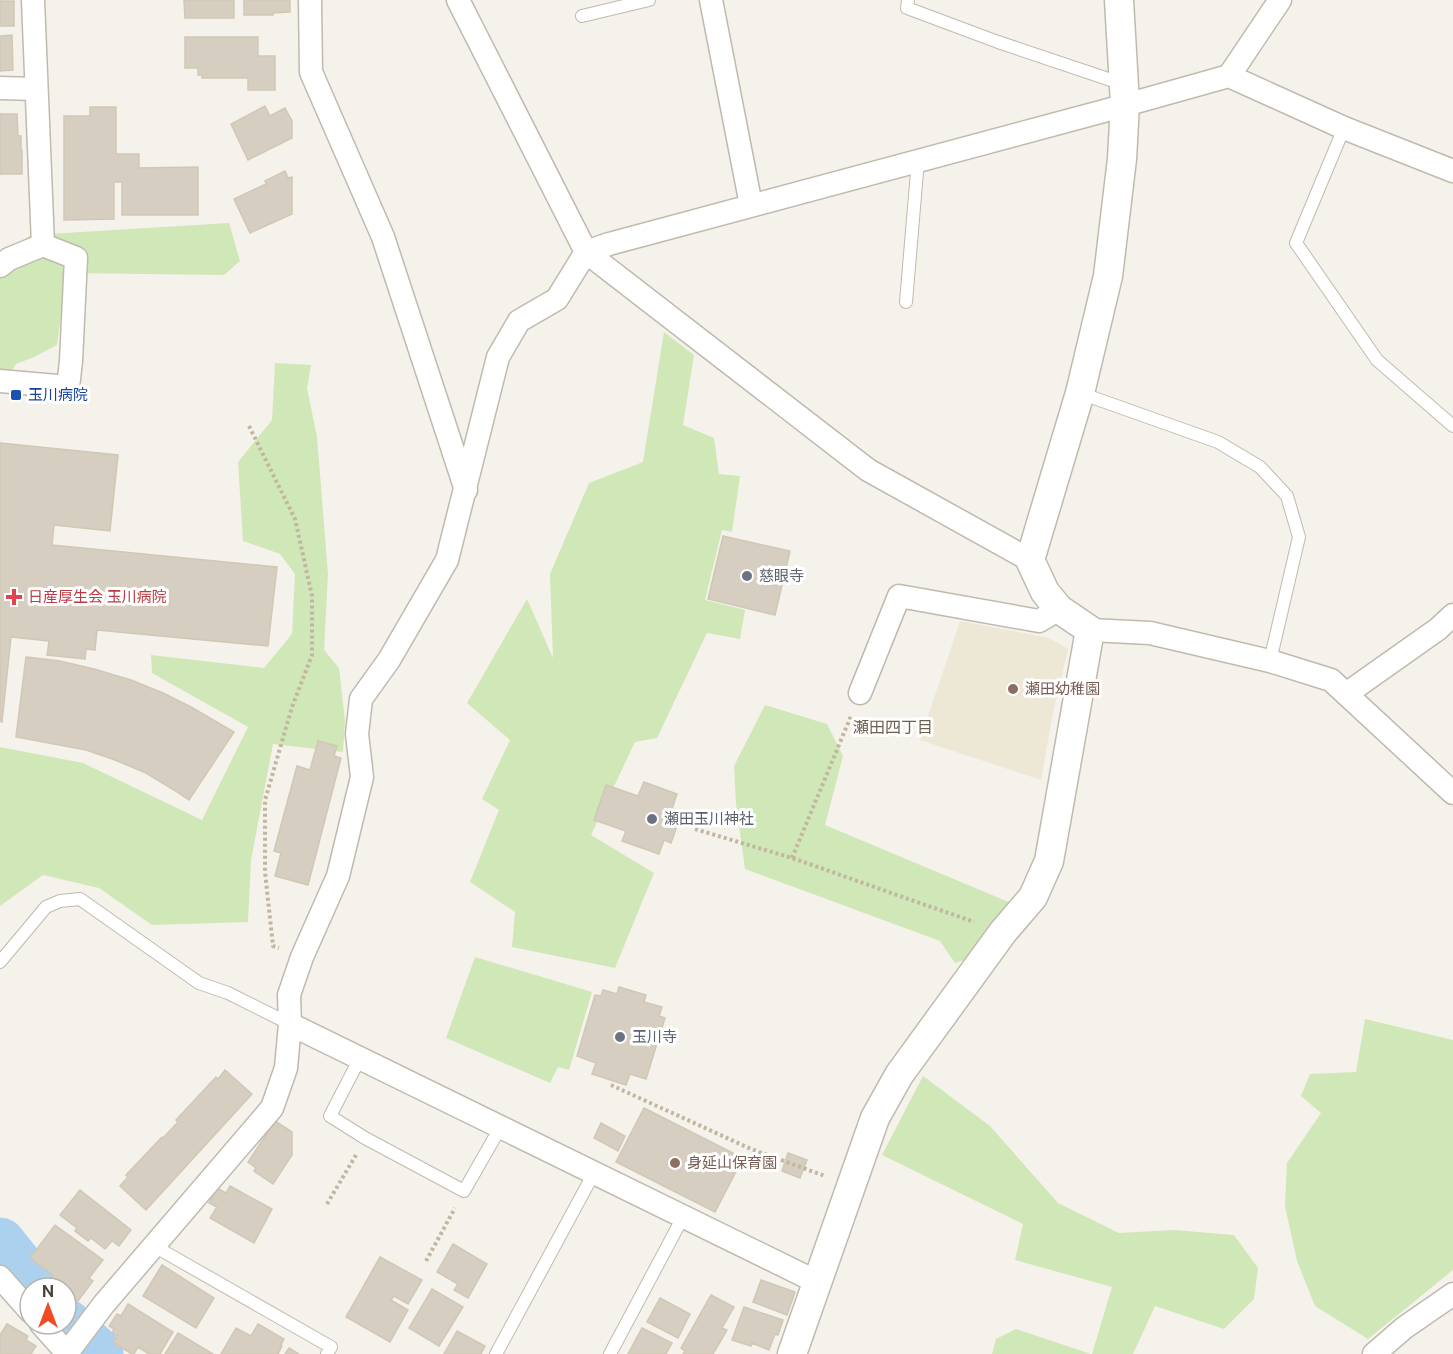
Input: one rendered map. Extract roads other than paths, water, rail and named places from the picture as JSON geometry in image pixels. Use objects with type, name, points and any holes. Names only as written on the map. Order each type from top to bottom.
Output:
[{"type":"street","points":[[33,0],[43,245]]},
{"type":"street","points":[[310,0],[311,72],[383,237],[466,490]]},
{"type":"street","points":[[458,0],[586,252],[868,470],[1030,560],[1045,592],[1059,609],[1090,630],[1150,633],[1269,661],[1331,680],[1453,794]]},
{"type":"street","points":[[711,0],[751,205]]},
{"type":"street","points":[[1030,560],[1080,393],[1108,276],[1122,159],[1124,94],[1119,0]]},
{"type":"street","points":[[1229,76],[1280,0]]},
{"type":"street","points":[[55,1336],[70,1349],[104,1304],[272,1108],[286,1068],[290,1024],[289,995],[302,957],[338,876],[362,777],[357,734],[361,699],[389,660],[447,560],[498,357],[519,321],[557,299],[586,252],[918,160],[1124,94],[1229,76],[1344,128],[1453,171]]},
{"type":"street","points":[[0,88],[36,88]]},
{"type":"street","points":[[0,266],[43,245],[76,258],[68,387],[0,381]]},
{"type":"street","points":[[860,693],[899,596],[1039,621],[1059,609]]},
{"type":"street","points":[[1346,694],[1448,629]]},
{"type":"street","points":[[792,1354],[875,1118],[899,1075],[1004,932],[1033,897],[1050,861],[1090,630]]},
{"type":"street","points":[[290,1024],[817,1282]]},
{"type":"street","points":[[0,1277],[18,1297]]},
{"type":"street","points":[[1374,1354],[1404,1328],[1453,1294]]},
{"type":"lane","points":[[582,16],[649,0]]},
{"type":"lane","points":[[908,0],[907,9],[998,42],[1124,94]]},
{"type":"lane","points":[[1344,128],[1296,243],[1377,360],[1453,426]]},
{"type":"lane","points":[[906,302],[918,160]]},
{"type":"lane","points":[[1080,393],[1218,442],[1260,467],[1287,496],[1299,537],[1269,661]]},
{"type":"lane","points":[[0,962],[46,907],[60,901],[81,899],[199,983],[228,993],[290,1024]]},
{"type":"lane","points":[[360,1058],[330,1116],[365,1138],[464,1191],[500,1128]]},
{"type":"lane","points":[[496,1354],[594,1173]]},
{"type":"lane","points":[[610,1354],[683,1217]]},
{"type":"lane","points":[[154,1246],[332,1347],[327,1354]]},
{"type":"waterway","points":[[0,1243],[26,1276]]},
{"type":"waterway","points":[[78,1335],[98,1354]]},
{"type":"place","name":"玉川病院","points":[[16,395]]},
{"type":"place","name":"慈眼寺","points":[[747,576]]},
{"type":"place","name":"日産厚生会 玉川病院","points":[[14,597]]},
{"type":"place","name":"瀬田幼稚園","points":[[1013,689]]},
{"type":"place","name":"瀬田玉川神社","points":[[652,819]]},
{"type":"place","name":"玉川寺","points":[[620,1037]]},
{"type":"place","name":"身延山保育園","points":[[675,1163]]},
{"type":"district","name":"瀬田四丁目","points":[[893,727]]}]
